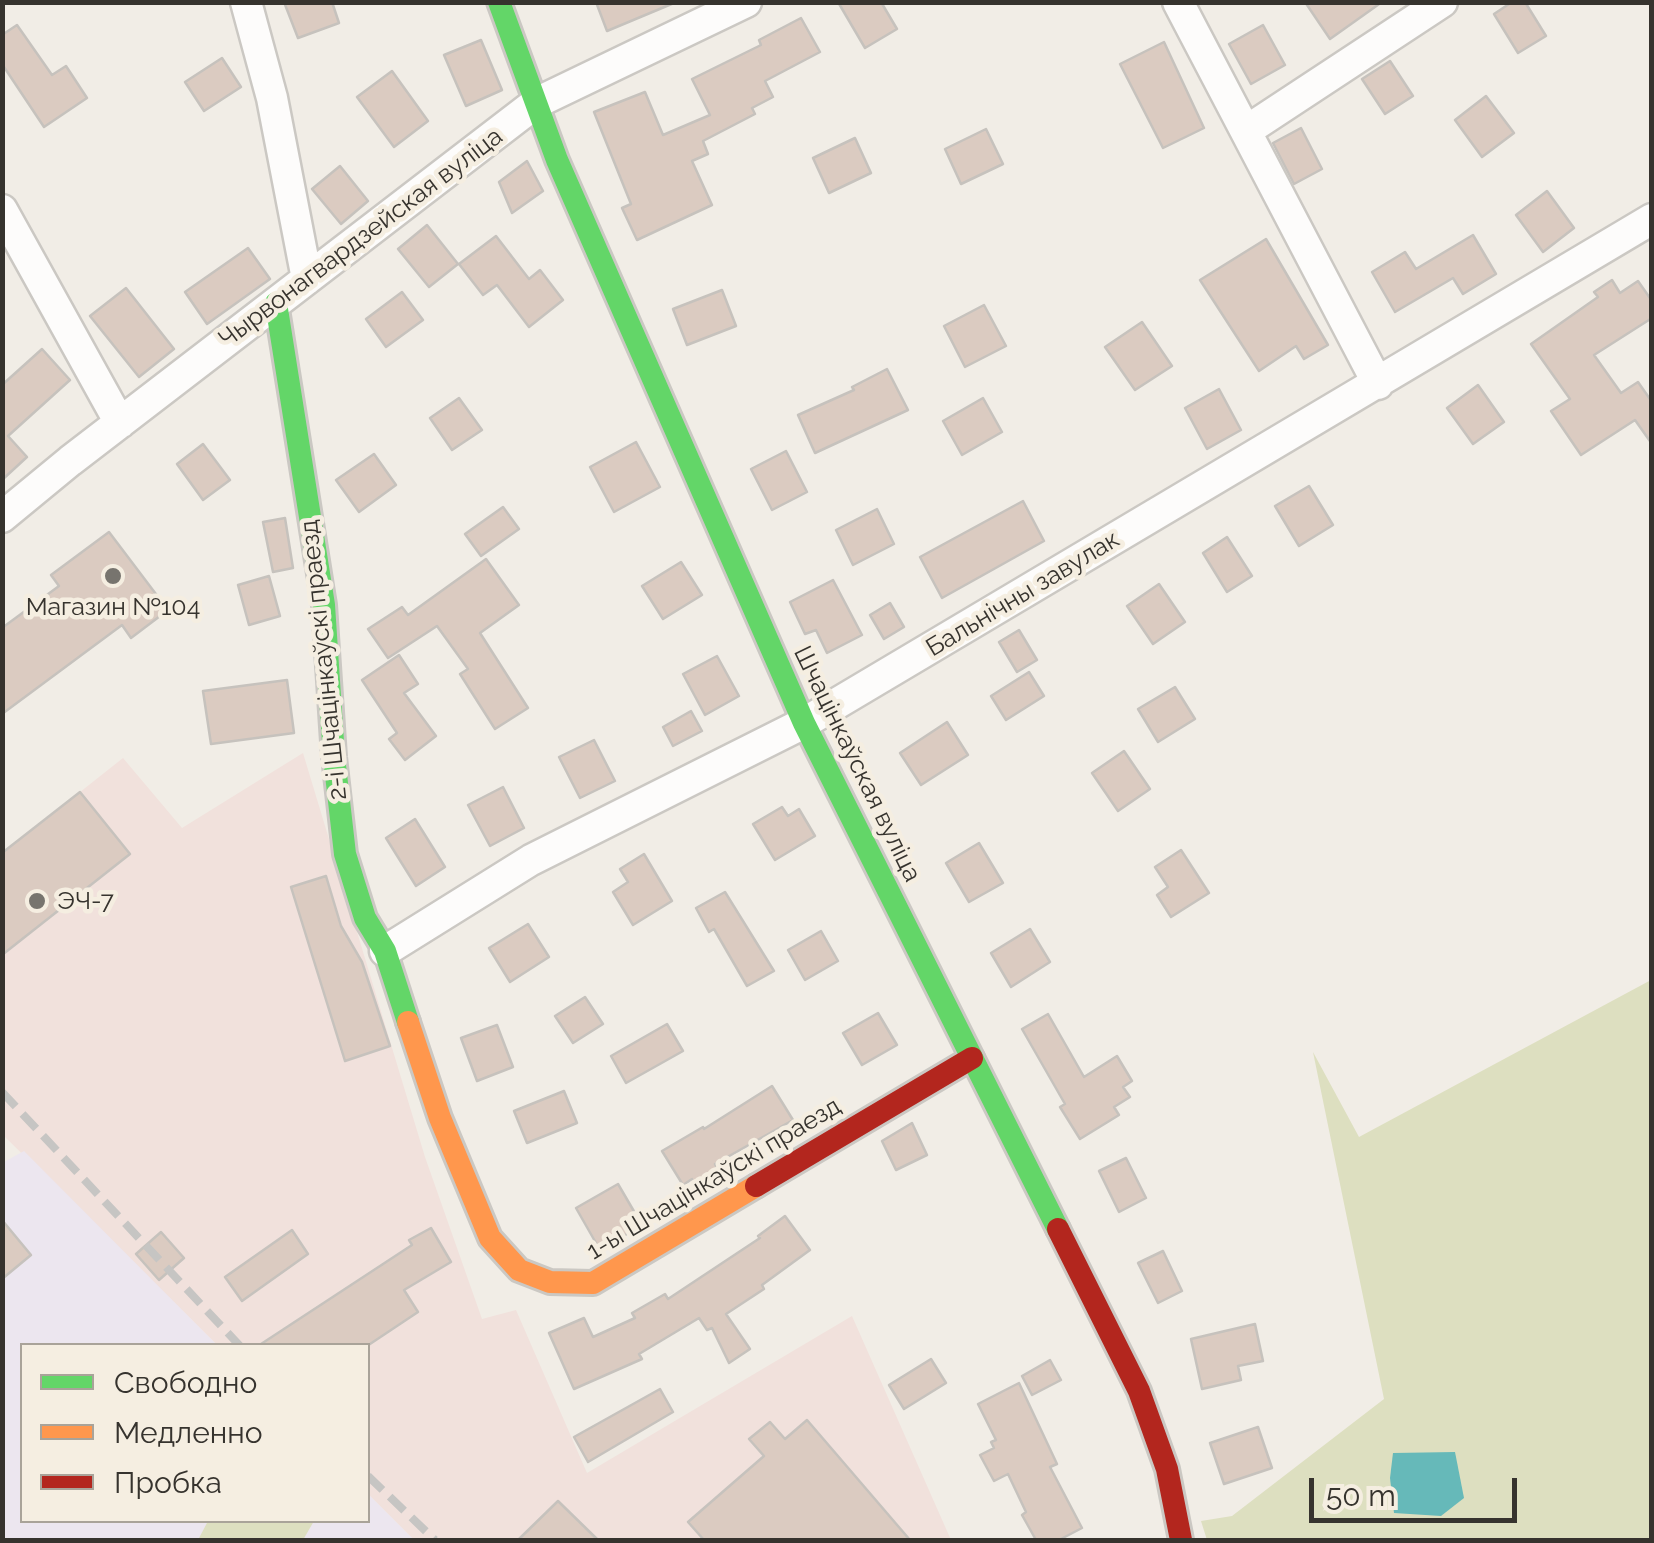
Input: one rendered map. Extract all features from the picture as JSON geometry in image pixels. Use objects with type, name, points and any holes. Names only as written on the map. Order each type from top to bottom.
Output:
[{"type":"street","points":[[246,2],[272,98],[308,279]]},
{"type":"street","name":"Шчацінкаўская вуліца","points":[[499,2],[557,160],[804,723],[1139,1391],[1167,1469],[1180,1540]]},
{"type":"street","name":"Чырвонагвардзейская вуліца","points":[[2,517],[536,103],[746,2]]},
{"type":"street","points":[[1178,2],[1378,384]]},
{"type":"street","points":[[1246,131],[1442,2]]},
{"type":"street","points":[[2,210],[120,423]]},
{"type":"street","name":"Бальнічны завулак","points":[[385,951],[531,860],[804,723],[1652,219]]},
{"type":"street","name":"2-і Шчацінкаўскі праезд","points":[[276,303],[324,605],[345,854],[365,918],[385,951]]},
{"type":"street","name":"1-ы Шчацінкаўскі праезд","points":[[385,951],[440,1118],[490,1238],[519,1270],[550,1282],[593,1284],[972,1058]]},
{"type":"shaded area","points":[[303,753],[425,1157],[482,1319],[516,1310],[587,1473],[852,1316],[951,1540],[414,1540],[370,1496],[370,1343],[215,1343],[3,1135],[3,853],[123,758],[182,828]]},
{"type":"shaded area","points":[[24,1151],[215,1343],[20,1343],[20,1523],[370,1523],[370,1496],[414,1540],[3,1537],[2,1163]]},
{"type":"green space","points":[[1651,980],[1651,1540],[1207,1540],[1201,1521],[1232,1516],[1384,1399],[1313,1052],[1359,1137]]},
{"type":"green space","points":[[206,1523],[313,1523],[303,1540],[198,1540]]},
{"type":"water","points":[[1455,1452],[1464,1498],[1441,1516],[1394,1513],[1390,1478],[1393,1453]]},
{"type":"building","points":[[284,2],[332,2],[339,23],[298,38]]},
{"type":"building","points":[[596,2],[674,2],[674,3],[607,31]]},
{"type":"building","points":[[838,2],[881,2],[897,29],[865,48]]},
{"type":"building","points":[[1305,2],[1382,2],[1330,39]]},
{"type":"building","points":[[1512,2],[1525,2],[1546,36],[1518,53],[1494,14]]},
{"type":"building","points":[[801,18],[820,52],[765,81],[773,97],[752,108],[755,114],[703,141],[708,154],[692,161],[712,205],[637,240],[622,208],[631,204],[594,112],[645,92],[663,135],[710,115],[692,79],[761,45],[759,40]]},
{"type":"building","points":[[17,25],[52,75],[66,66],[87,98],[44,127],[2,64],[2,35]]},
{"type":"building","points":[[1263,25],[1285,65],[1251,84],[1229,44]]},
{"type":"building","points":[[481,40],[502,90],[466,106],[444,55]]},
{"type":"building","points":[[1164,42],[1204,128],[1163,148],[1120,64]]},
{"type":"building","points":[[222,58],[241,87],[204,111],[185,82]]},
{"type":"building","points":[[1390,61],[1413,96],[1385,114],[1362,79]]},
{"type":"building","points":[[392,71],[428,121],[394,147],[357,97]]},
{"type":"building","points":[[1486,96],[1514,133],[1482,157],[1455,120]]},
{"type":"building","points":[[1301,128],[1322,169],[1294,184],[1273,143]]},
{"type":"building","points":[[986,129],[1003,164],[961,184],[945,149]]},
{"type":"building","points":[[855,138],[871,173],[829,193],[813,158]]},
{"type":"building","points":[[527,161],[543,191],[512,213],[499,182]]},
{"type":"building","points":[[340,166],[368,201],[341,224],[312,189]]},
{"type":"building","points":[[1547,191],[1574,228],[1543,252],[1516,215]]},
{"type":"building","points":[[427,225],[458,264],[429,287],[398,249]]},
{"type":"building","points":[[1473,235],[1496,274],[1463,294],[1453,278],[1395,312],[1372,272],[1405,252],[1416,269]]},
{"type":"building","points":[[496,236],[529,279],[540,270],[563,300],[529,327],[497,285],[483,295],[459,264]]},
{"type":"building","points":[[1266,239],[1328,345],[1304,359],[1296,346],[1259,371],[1200,280]]},
{"type":"building","points":[[248,248],[270,279],[207,324],[185,292]]},
{"type":"building","points":[[1612,280],[1620,293],[1638,281],[1652,301],[1652,318],[1594,355],[1621,393],[1638,382],[1652,402],[1652,444],[1635,420],[1581,455],[1551,411],[1570,399],[1531,344],[1598,297],[1594,292]]},
{"type":"building","points":[[126,288],[174,349],[139,377],[90,316]]},
{"type":"building","points":[[722,290],[736,326],[687,345],[673,309]]},
{"type":"building","points":[[402,292],[423,320],[386,347],[366,319]]},
{"type":"building","points":[[984,305],[1006,346],[965,367],[944,326]]},
{"type":"building","points":[[1142,322],[1172,366],[1135,390],[1105,347]]},
{"type":"building","points":[[42,349],[70,380],[8,436],[27,457],[2,480],[2,385]]},
{"type":"building","points":[[887,369],[908,410],[815,453],[798,415],[854,390],[852,387]]},
{"type":"building","points":[[1478,385],[1504,422],[1473,444],[1447,408]]},
{"type":"building","points":[[1219,389],[1241,430],[1207,449],[1185,408]]},
{"type":"building","points":[[459,398],[482,430],[452,450],[430,418]]},
{"type":"building","points":[[983,398],[1002,432],[962,455],[943,421]]},
{"type":"building","points":[[636,442],[660,487],[614,512],[590,467]]},
{"type":"building","points":[[203,444],[230,480],[203,500],[177,464]]},
{"type":"building","points":[[786,451],[807,492],[772,510],[751,469]]},
{"type":"building","points":[[374,454],[396,485],[359,512],[336,480]]},
{"type":"building","points":[[1309,486],[1333,525],[1299,546],[1275,506]]},
{"type":"building","points":[[1023,501],[1044,541],[942,598],[920,557]]},
{"type":"building","points":[[503,507],[519,529],[481,556],[465,534]]},
{"type":"building","points":[[877,509],[894,544],[853,565],[836,530]]},
{"type":"building","points":[[285,518],[293,568],[273,572],[263,522]]},
{"type":"building","points":[[109,532],[168,610],[131,638],[122,625],[2,714],[2,628],[59,586],[51,575]]},
{"type":"building","points":[[1227,537],[1252,576],[1227,592],[1203,553]]},
{"type":"building","points":[[486,559],[519,605],[480,633],[528,708],[495,729],[460,674],[468,669],[437,626],[388,658],[368,629],[402,607],[408,615]]},
{"type":"building","points":[[681,562],[702,595],[663,619],[642,586]]},
{"type":"building","points":[[269,576],[280,616],[249,625],[238,585]]},
{"type":"building","points":[[833,580],[862,635],[827,653],[816,630],[805,634],[790,602]]},
{"type":"building","points":[[1159,584],[1185,622],[1153,644],[1127,606]]},
{"type":"building","points":[[890,603],[904,627],[884,639],[870,615]]},
{"type":"building","points":[[1019,630],[1037,660],[1017,672],[999,642]]},
{"type":"building","points":[[399,655],[418,684],[404,693],[436,736],[405,760],[389,739],[397,733],[362,680]]},
{"type":"building","points":[[717,656],[739,696],[705,715],[683,674]]},
{"type":"building","points":[[1029,672],[1044,696],[1006,720],[991,696]]},
{"type":"building","points":[[287,680],[294,733],[211,744],[203,691]]},
{"type":"building","points":[[1175,687],[1195,719],[1158,742],[1138,709]]},
{"type":"building","points":[[691,711],[702,731],[673,746],[663,727]]},
{"type":"building","points":[[947,722],[968,755],[921,785],[900,753]]},
{"type":"building","points":[[594,740],[615,781],[580,798],[559,757]]},
{"type":"building","points":[[1124,751],[1150,789],[1118,811],[1092,773]]},
{"type":"building","points":[[503,787],[524,828],[490,846],[468,805]]},
{"type":"building","name":"ЭЧ-7","points":[[80,792],[130,854],[2,955],[2,853]]},
{"type":"building","points":[[782,807],[788,816],[799,809],[815,836],[775,860],[753,824]]},
{"type":"building","points":[[415,819],[445,867],[416,886],[386,838]]},
{"type":"building","points":[[979,843],[1003,883],[969,902],[946,863]]},
{"type":"building","points":[[1181,850],[1209,893],[1171,917],[1157,895],[1168,887],[1155,867]]},
{"type":"building","points":[[644,854],[672,901],[633,925],[613,892],[628,882],[620,869]]},
{"type":"building","points":[[326,876],[341,926],[362,962],[390,1046],[345,1061],[291,887]]},
{"type":"building","points":[[725,892],[774,971],[747,986],[714,929],[709,932],[696,908]]},
{"type":"building","points":[[528,924],[549,957],[510,982],[489,948]]},
{"type":"building","points":[[1030,929],[1050,962],[1011,987],[991,953]]},
{"type":"building","points":[[821,931],[838,961],[805,980],[788,950]]},
{"type":"building","points":[[585,997],[603,1024],[573,1043],[555,1016]]},
{"type":"building","points":[[878,1013],[897,1045],[862,1065],[843,1033]]},
{"type":"building","points":[[1048,1014],[1084,1077],[1117,1056],[1132,1081],[1123,1087],[1130,1097],[1114,1107],[1119,1115],[1080,1139],[1060,1107],[1065,1104],[1022,1029]]},
{"type":"building","points":[[667,1024],[683,1051],[626,1083],[611,1056]]},
{"type":"building","points":[[497,1025],[513,1067],[477,1081],[461,1038]]},
{"type":"building","points":[[772,1086],[793,1120],[715,1164],[721,1174],[697,1188],[692,1179],[683,1185],[662,1151]]},
{"type":"building","points":[[564,1091],[577,1123],[527,1143],[514,1111]]},
{"type":"building","points":[[912,1123],[927,1155],[896,1170],[882,1141]]},
{"type":"building","points":[[1126,1158],[1146,1198],[1119,1212],[1099,1171]]},
{"type":"building","points":[[618,1184],[642,1225],[600,1250],[576,1208]]},
{"type":"building","points":[[785,1216],[810,1250],[762,1285],[764,1289],[726,1314],[750,1349],[729,1363],[712,1328],[707,1330],[699,1318],[639,1354],[642,1359],[574,1389],[549,1333],[584,1318],[593,1337],[635,1318],[632,1313],[665,1294],[668,1299],[760,1238]]},
{"type":"building","points":[[2,1220],[31,1255],[2,1279]]},
{"type":"building","points":[[431,1228],[451,1262],[404,1290],[418,1312],[370,1344],[263,1343],[412,1245],[409,1240]]},
{"type":"building","points":[[292,1230],[308,1254],[242,1301],[225,1277]]},
{"type":"building","points":[[161,1232],[184,1258],[159,1280],[136,1254]]},
{"type":"building","points":[[1163,1251],[1182,1291],[1158,1303],[1138,1263]]},
{"type":"building","points":[[1255,1324],[1263,1361],[1238,1366],[1241,1380],[1202,1389],[1191,1339]]},
{"type":"building","points":[[931,1359],[946,1383],[904,1409],[889,1385]]},
{"type":"building","points":[[1050,1360],[1061,1380],[1032,1395],[1022,1376]]},
{"type":"building","points":[[1019,1383],[1057,1464],[1050,1467],[1082,1528],[1059,1540],[1036,1540],[1022,1515],[1026,1512],[1008,1474],[994,1481],[980,1455],[994,1448],[991,1442],[996,1440],[978,1404]]},
{"type":"building","points":[[660,1389],[673,1412],[588,1462],[574,1437]]},
{"type":"building","points":[[807,1420],[910,1540],[704,1540],[688,1522],[764,1456],[749,1439],[770,1422],[785,1439]]},
{"type":"building","points":[[1258,1427],[1272,1468],[1224,1484],[1210,1443]]},
{"type":"building","points":[[558,1501],[598,1540],[518,1540]]},
{"type":"railway","points":[[2,1092],[237,1343]]},
{"type":"railway","points":[[370,1478],[435,1540]]},
{"type":"traffic: fast","points":[[499,2],[557,160],[804,723],[1058,1229]]},
{"type":"traffic: fast","points":[[276,303],[324,605],[345,854],[365,918],[385,951],[408,1022]]},
{"type":"traffic: slow","points":[[408,1022],[440,1118],[490,1238],[519,1270],[550,1282],[593,1283],[756,1186]]},
{"type":"traffic: jam","points":[[756,1186],[972,1058]]},
{"type":"traffic: jam","points":[[1058,1229],[1139,1391],[1167,1469],[1181,1540]]},
{"type":"place","name":"Магазин №104","points":[[113,576]]},
{"type":"place","name":"ЭЧ-7","points":[[37,901]]}]
